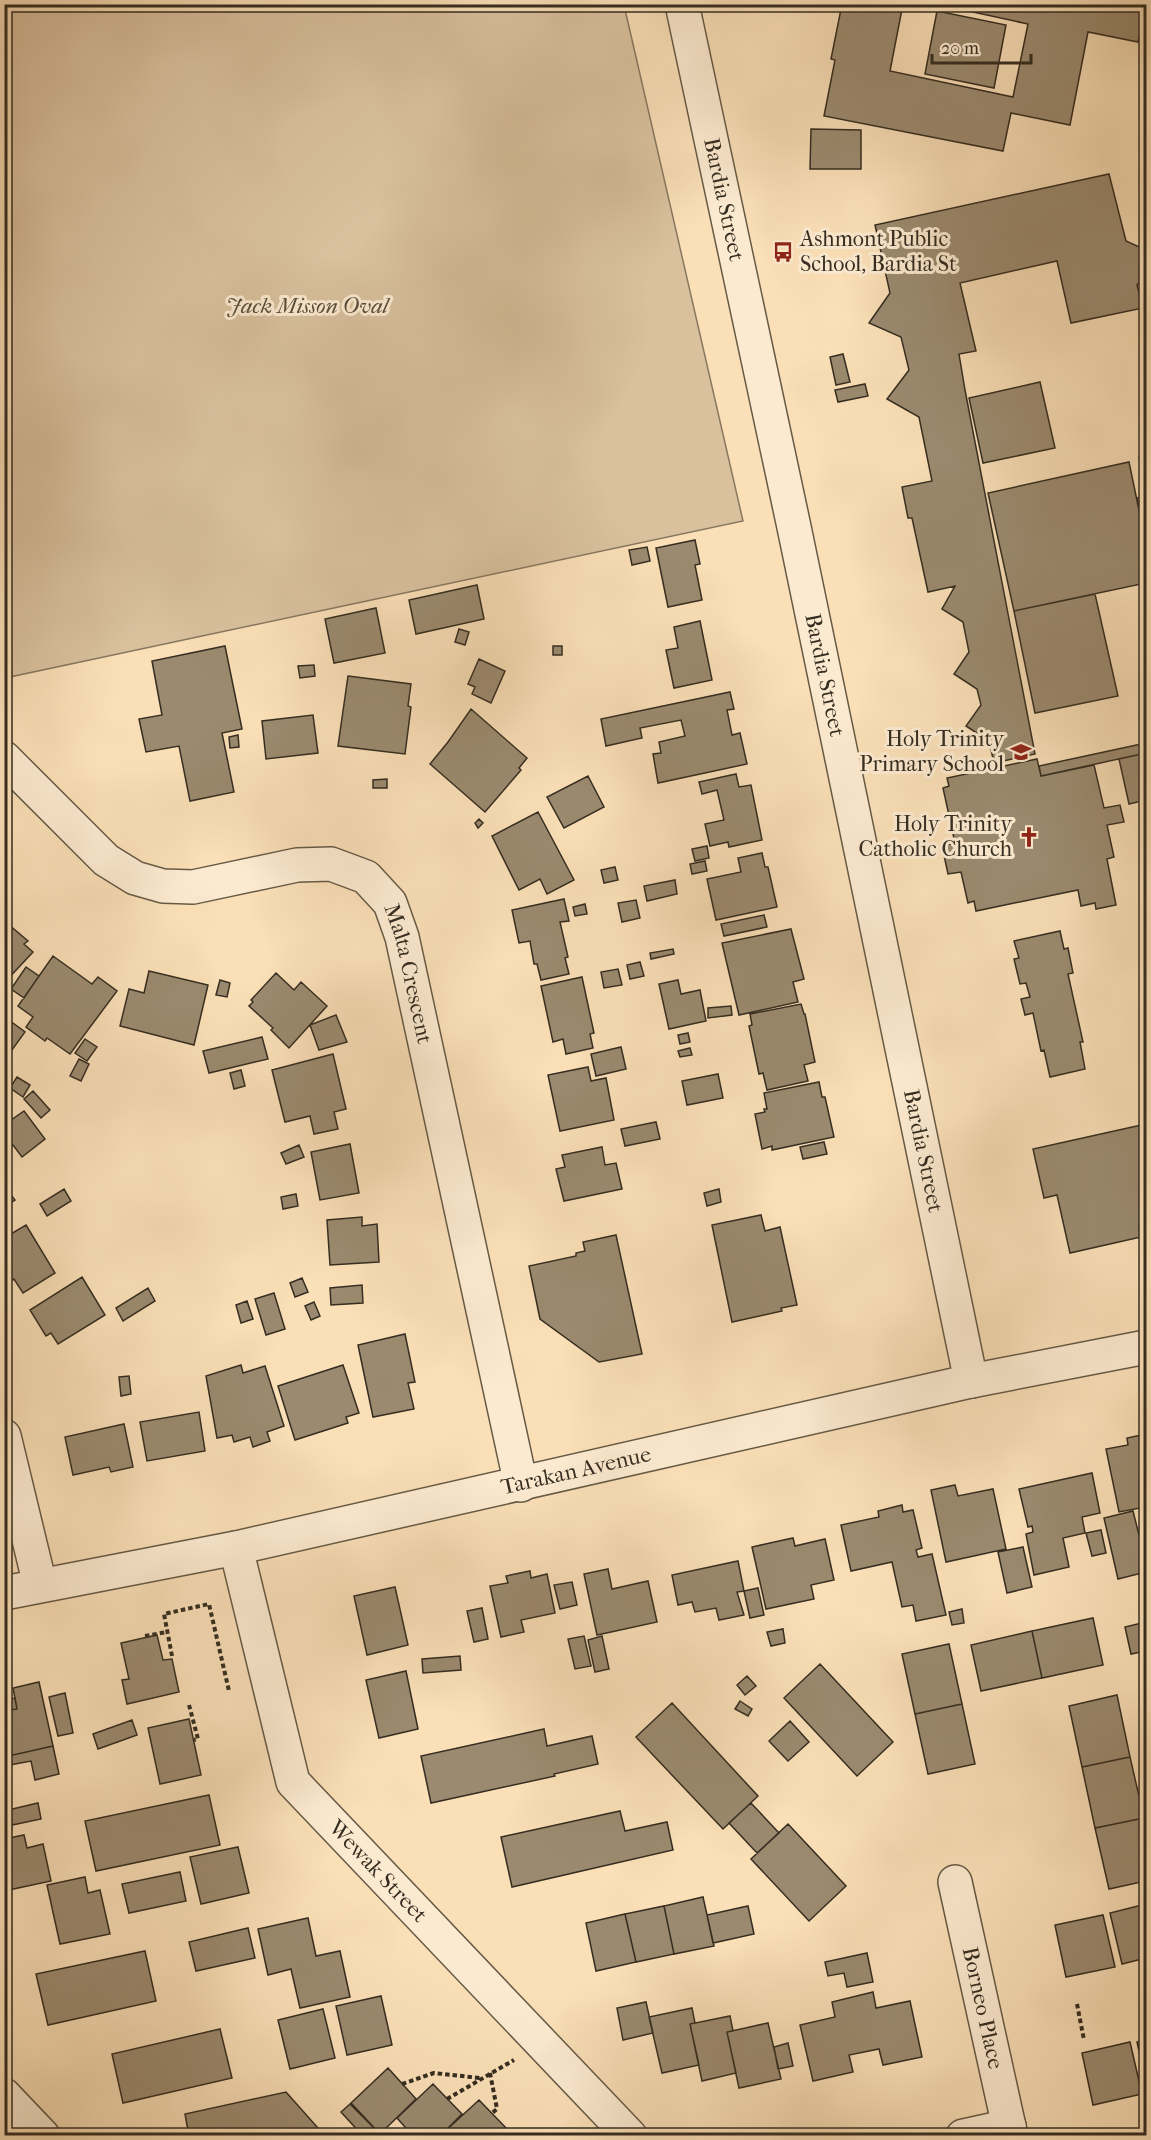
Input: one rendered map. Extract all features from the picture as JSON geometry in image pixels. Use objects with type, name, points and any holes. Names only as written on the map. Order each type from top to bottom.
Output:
[{"type":"street","name":"Bardia Street","points":[[682,4],[792,515],[971,1381]]},
{"type":"street","name":"Malta Crescent","points":[[4,758],[106,860],[135,878],[163,886],[193,887],[297,865],[331,864],[366,877],[390,903],[402,937],[522,1485]]},
{"type":"street","name":"Tarakan Avenue","points":[[4,1593],[236,1548],[522,1485],[971,1381],[1146,1347]]},
{"type":"street","points":[[4,1437],[40,1585]]},
{"type":"street","name":"Wewak Street","points":[[236,1548],[293,1782],[630,2136]]},
{"type":"street","name":"Borneo Place","points":[[955,1882],[1010,2131]]},
{"type":"street","points":[[4,2096],[43,2136]]},
{"type":"street","points":[[963,2136],[1010,2131]]},
{"type":"path","points":[[172,1656],[164,1614],[209,1604],[229,1691]]},
{"type":"path","points":[[145,1636],[167,1632]]},
{"type":"path","points":[[189,1706],[198,1739],[194,1740]]},
{"type":"path","points":[[1077,2004],[1084,2040]]},
{"type":"path","points":[[447,2099],[543,2044]]},
{"type":"path","points":[[402,2084],[434,2073],[482,2078]]},
{"type":"path","points":[[490,2073],[497,2109],[492,2113]]},
{"type":"green space","name":"Jack Misson Oval","points":[[4,5],[624,5],[743,521],[5,678]]},
{"type":"building","points":[[842,4],[903,4],[890,71],[1013,97],[1028,24],[936,4],[1145,4],[1138,42],[1088,32],[1070,125],[1011,113],[1003,151],[824,116],[835,60],[831,59]]},
{"type":"building","points":[[937,11],[1006,25],[994,88],[925,74]]},
{"type":"building","points":[[811,129],[861,130],[861,169],[810,169]]},
{"type":"building","points":[[1109,174],[1126,241],[1146,250],[1146,274],[1137,285],[1143,308],[1071,323],[1057,261],[960,283],[976,351],[959,354],[1035,754],[994,763],[989,741],[966,726],[981,705],[977,689],[954,674],[969,652],[963,622],[942,609],[955,586],[928,592],[912,518],[908,518],[902,487],[932,481],[919,417],[887,399],[909,370],[901,337],[869,323],[890,293],[875,225]]},
{"type":"building","points":[[843,354],[850,382],[836,385],[830,357]]},
{"type":"building","points":[[1040,382],[1055,448],[983,463],[969,398]]},
{"type":"building","points":[[865,384],[868,396],[838,402],[835,390]]},
{"type":"building","points":[[1146,456],[1146,492],[1139,457]]},
{"type":"building","points":[[1129,462],[1146,544],[1146,583],[1014,611],[988,493]]},
{"type":"building","points":[[1146,496],[1146,544],[1137,498]]},
{"type":"building","points":[[695,540],[700,564],[695,565],[702,600],[668,607],[656,548]]},
{"type":"building","points":[[647,547],[650,561],[632,565],[629,550]]},
{"type":"building","points":[[477,585],[484,619],[416,634],[409,600]]},
{"type":"building","points":[[1146,589],[1146,613],[1142,590]]},
{"type":"building","points":[[1095,594],[1118,696],[1035,713],[1014,611]]},
{"type":"building","points":[[376,608],[385,653],[334,663],[325,619]]},
{"type":"building","points":[[700,621],[712,680],[674,688],[666,650],[678,648],[674,627]]},
{"type":"building","points":[[459,629],[469,632],[465,645],[455,642]]},
{"type":"building","points":[[225,646],[242,729],[222,733],[234,792],[190,801],[179,746],[146,752],[139,719],[162,715],[152,661]]},
{"type":"building","points":[[553,646],[562,646],[562,655],[553,655]]},
{"type":"building","points":[[479,659],[505,671],[491,703],[472,694],[475,687],[468,684]]},
{"type":"building","points":[[314,665],[315,676],[300,678],[298,666]]},
{"type":"building","points":[[348,676],[411,684],[408,706],[411,707],[405,754],[338,746]]},
{"type":"building","points":[[730,692],[734,709],[727,710],[732,735],[740,733],[747,764],[658,783],[653,754],[661,753],[659,742],[685,736],[681,720],[640,728],[642,738],[606,746],[601,719]]},
{"type":"building","points":[[471,709],[527,758],[519,768],[521,770],[485,812],[430,764]]},
{"type":"building","points":[[313,715],[318,753],[266,759],[262,721]]},
{"type":"building","points":[[238,735],[239,747],[230,748],[229,737]]},
{"type":"building","points":[[1146,743],[1146,753],[1041,776],[1039,766]]},
{"type":"building","points":[[1146,753],[1146,800],[1129,804],[1119,759]]},
{"type":"building","points":[[1037,759],[1041,776],[1094,765],[1104,808],[1120,805],[1124,822],[1107,825],[1114,857],[1107,859],[1116,905],[1096,909],[1095,903],[1081,906],[1078,890],[976,911],[974,901],[968,903],[961,872],[948,874],[942,846],[955,843],[943,788],[949,786],[947,778]]},
{"type":"building","points":[[736,774],[739,787],[751,785],[762,840],[729,847],[728,842],[710,846],[705,824],[724,820],[717,790],[702,794],[699,782]]},
{"type":"building","points":[[588,776],[604,807],[564,828],[547,797]]},
{"type":"building","points":[[387,779],[387,788],[373,788],[373,780]]},
{"type":"building","points":[[538,812],[574,880],[547,894],[540,879],[519,890],[492,836]]},
{"type":"building","points":[[479,819],[483,823],[478,828],[475,823]]},
{"type":"building","points":[[707,846],[709,858],[695,861],[692,849]]},
{"type":"building","points":[[762,853],[765,867],[768,867],[777,907],[716,920],[707,879],[741,872],[738,858]]},
{"type":"building","points":[[705,861],[707,871],[692,874],[690,864]]},
{"type":"building","points":[[615,867],[618,880],[604,883],[601,870]]},
{"type":"building","points":[[675,880],[677,894],[647,901],[644,886]]},
{"type":"building","points":[[564,899],[569,921],[560,922],[568,957],[565,958],[569,974],[541,980],[537,964],[534,964],[530,941],[519,943],[512,910]]},
{"type":"building","points":[[636,900],[640,918],[622,922],[618,903]]},
{"type":"building","points":[[585,904],[587,914],[575,916],[573,907]]},
{"type":"building","points":[[764,915],[767,927],[724,936],[721,924]]},
{"type":"building","points":[[8,924],[28,941],[24,944],[33,952],[4,983],[4,926]]},
{"type":"building","points":[[791,929],[804,979],[793,982],[798,1002],[739,1015],[722,943]]},
{"type":"building","points":[[1060,931],[1064,949],[1068,948],[1073,973],[1068,974],[1083,1042],[1080,1042],[1085,1069],[1050,1077],[1044,1050],[1041,1051],[1033,1013],[1025,1015],[1021,999],[1030,997],[1026,983],[1020,984],[1014,959],[1019,958],[1014,941]]},
{"type":"building","points":[[673,949],[674,954],[651,959],[650,953]]},
{"type":"building","points":[[53,956],[92,984],[98,977],[117,991],[70,1054],[47,1038],[45,1041],[26,1027],[33,1017],[18,1006]]},
{"type":"building","points":[[640,962],[644,976],[630,979],[627,965]]},
{"type":"building","points":[[26,967],[39,976],[24,998],[11,989]]},
{"type":"building","points":[[618,969],[622,985],[604,988],[601,972]]},
{"type":"building","points":[[149,971],[208,985],[194,1045],[120,1026],[129,989],[144,993]]},
{"type":"building","points":[[276,973],[294,990],[301,982],[327,1006],[289,1048],[271,1030],[273,1028],[249,1006],[253,1002],[251,1000]]},
{"type":"building","points":[[582,977],[594,1033],[590,1034],[593,1048],[566,1054],[563,1039],[553,1042],[541,986]]},
{"type":"building","points":[[220,980],[230,983],[227,997],[216,995]]},
{"type":"building","points":[[678,980],[681,994],[700,990],[706,1021],[669,1029],[659,984]]},
{"type":"building","points":[[801,1004],[815,1062],[804,1065],[808,1081],[767,1090],[763,1073],[759,1074],[749,1026],[752,1025],[750,1014]]},
{"type":"building","points":[[731,1006],[732,1015],[708,1018],[708,1008]]},
{"type":"building","points":[[336,1015],[347,1042],[319,1050],[310,1025]]},
{"type":"building","points":[[13,1023],[25,1032],[4,1061],[4,1034]]},
{"type":"building","points":[[688,1033],[690,1042],[680,1044],[678,1035]]},
{"type":"building","points":[[262,1037],[268,1059],[209,1073],[203,1051]]},
{"type":"building","points":[[85,1039],[97,1047],[87,1061],[75,1053]]},
{"type":"building","points":[[621,1047],[626,1069],[596,1076],[591,1054]]},
{"type":"building","points":[[690,1048],[692,1055],[680,1057],[678,1051]]},
{"type":"building","points":[[333,1054],[346,1109],[334,1112],[338,1129],[314,1134],[310,1116],[285,1122],[272,1070]]},
{"type":"building","points":[[79,1059],[89,1064],[81,1081],[70,1076]]},
{"type":"building","points":[[588,1067],[591,1081],[606,1078],[614,1120],[560,1131],[548,1075]]},
{"type":"building","points":[[241,1070],[245,1086],[234,1089],[230,1073]]},
{"type":"building","points":[[718,1074],[723,1098],[687,1105],[682,1081]]},
{"type":"building","points":[[17,1077],[30,1085],[23,1097],[10,1088]]},
{"type":"building","points":[[819,1082],[822,1097],[825,1097],[834,1137],[772,1150],[772,1146],[762,1149],[755,1114],[765,1112],[764,1109],[767,1109],[764,1093]]},
{"type":"building","points":[[33,1091],[50,1110],[41,1118],[24,1099]]},
{"type":"building","points":[[24,1111],[45,1139],[22,1157],[13,1145],[4,1151],[4,1125]]},
{"type":"building","points":[[656,1122],[660,1139],[625,1146],[621,1129]]},
{"type":"building","points":[[1146,1124],[1146,1225],[1139,1226],[1141,1237],[1070,1253],[1057,1195],[1044,1198],[1033,1149]]},
{"type":"building","points":[[824,1142],[827,1154],[803,1159],[800,1147]]},
{"type":"building","points":[[350,1144],[359,1193],[320,1200],[311,1152]]},
{"type":"building","points":[[299,1145],[304,1157],[286,1164],[281,1153]]},
{"type":"building","points":[[602,1147],[605,1165],[616,1163],[622,1189],[564,1201],[556,1169],[565,1167],[562,1155]]},
{"type":"building","points":[[4,1186],[15,1200],[6,1206],[8,1210],[4,1212]]},
{"type":"building","points":[[64,1189],[71,1201],[47,1216],[40,1204]]},
{"type":"building","points":[[719,1189],[721,1202],[707,1206],[704,1193]]},
{"type":"building","points":[[296,1194],[298,1206],[283,1209],[281,1197]]},
{"type":"building","points":[[761,1215],[765,1231],[780,1227],[797,1305],[781,1308],[782,1311],[732,1322],[712,1225]]},
{"type":"building","points":[[362,1217],[362,1226],[377,1224],[379,1262],[330,1265],[327,1220]]},
{"type":"building","points":[[26,1225],[55,1273],[23,1293],[14,1279],[11,1281],[4,1271],[4,1238]]},
{"type":"building","points":[[616,1235],[642,1354],[599,1362],[540,1319],[529,1266],[576,1256],[576,1253],[585,1251],[583,1242]]},
{"type":"building","points":[[82,1277],[105,1315],[58,1344],[51,1333],[46,1336],[30,1310]]},
{"type":"building","points":[[302,1278],[308,1292],[295,1297],[290,1283]]},
{"type":"building","points":[[362,1285],[363,1303],[331,1305],[330,1288]]},
{"type":"building","points":[[148,1288],[155,1301],[123,1321],[116,1308]]},
{"type":"building","points":[[274,1293],[285,1329],[266,1335],[255,1299]]},
{"type":"building","points":[[247,1301],[253,1319],[241,1323],[236,1305]]},
{"type":"building","points":[[314,1302],[320,1316],[311,1320],[305,1306]]},
{"type":"building","points":[[405,1334],[415,1382],[408,1383],[414,1409],[373,1417],[358,1345]]},
{"type":"building","points":[[241,1365],[243,1373],[265,1366],[284,1426],[267,1432],[270,1441],[253,1447],[250,1437],[234,1442],[232,1435],[217,1438],[206,1376]]},
{"type":"building","points":[[343,1365],[359,1413],[346,1417],[348,1423],[295,1440],[278,1386]]},
{"type":"building","points":[[129,1376],[131,1394],[121,1396],[119,1377]]},
{"type":"building","points":[[199,1412],[205,1451],[147,1461],[140,1422]]},
{"type":"building","points":[[124,1424],[133,1467],[111,1472],[109,1467],[73,1475],[65,1437]]},
{"type":"building","points":[[1146,1434],[1146,1507],[1119,1512],[1106,1449],[1128,1445],[1127,1438]]},
{"type":"building","points":[[1092,1473],[1100,1513],[1082,1517],[1085,1533],[1063,1538],[1069,1567],[1034,1575],[1026,1534],[1033,1532],[1032,1526],[1028,1527],[1019,1489]]},
{"type":"building","points":[[955,1485],[958,1496],[993,1489],[1006,1549],[946,1562],[931,1490]]},
{"type":"building","points":[[902,1505],[903,1512],[913,1510],[922,1548],[916,1550],[918,1557],[932,1554],[946,1615],[916,1621],[913,1605],[902,1607],[892,1562],[851,1571],[841,1525],[879,1517],[878,1511]]},
{"type":"building","points":[[1133,1511],[1139,1535],[1146,1533],[1146,1572],[1118,1579],[1104,1518]]},
{"type":"building","points":[[1101,1530],[1106,1553],[1092,1556],[1086,1533]]},
{"type":"building","points":[[793,1538],[795,1546],[825,1539],[834,1580],[811,1585],[814,1599],[766,1609],[752,1547]]},
{"type":"building","points":[[1023,1547],[1032,1587],[1007,1593],[998,1552]]},
{"type":"building","points":[[738,1561],[744,1591],[737,1592],[744,1615],[719,1620],[716,1608],[695,1612],[692,1602],[678,1605],[672,1575]]},
{"type":"building","points":[[608,1569],[612,1589],[648,1581],[657,1622],[597,1635],[584,1574]]},
{"type":"building","points":[[530,1571],[531,1578],[547,1574],[555,1613],[521,1620],[524,1632],[501,1637],[490,1586],[508,1583],[506,1576]]},
{"type":"building","points":[[572,1582],[577,1605],[560,1609],[554,1585]]},
{"type":"building","points":[[395,1587],[408,1645],[367,1655],[354,1596]]},
{"type":"building","points":[[758,1588],[764,1615],[750,1618],[744,1591]]},
{"type":"building","points":[[482,1608],[488,1639],[474,1642],[467,1611]]},
{"type":"building","points":[[962,1609],[964,1623],[952,1625],[949,1612]]},
{"type":"building","points":[[1093,1618],[1103,1665],[1042,1678],[1032,1631]]},
{"type":"building","points":[[1146,1622],[1146,1651],[1131,1654],[1125,1627]]},
{"type":"building","points":[[783,1629],[785,1643],[771,1646],[767,1632]]},
{"type":"building","points":[[1032,1631],[1042,1678],[981,1691],[971,1645]]},
{"type":"building","points":[[157,1635],[163,1660],[172,1659],[179,1692],[127,1704],[122,1680],[129,1679],[121,1643]]},
{"type":"building","points":[[584,1636],[591,1666],[575,1669],[568,1639]]},
{"type":"building","points":[[602,1636],[609,1669],[595,1672],[588,1640]]},
{"type":"building","points":[[949,1644],[962,1704],[915,1714],[902,1654]]},
{"type":"building","points":[[460,1656],[461,1670],[423,1673],[422,1659]]},
{"type":"building","points":[[820,1664],[893,1742],[857,1776],[784,1698]]},
{"type":"building","points":[[406,1671],[418,1729],[379,1738],[366,1680]]},
{"type":"building","points":[[747,1676],[756,1686],[745,1695],[737,1685]]},
{"type":"building","points":[[39,1682],[53,1746],[4,1757],[4,1711],[17,1709],[13,1688]]},
{"type":"building","points":[[65,1693],[73,1733],[58,1736],[49,1697]]},
{"type":"building","points":[[1117,1695],[1130,1757],[1082,1767],[1069,1706]]},
{"type":"building","points":[[15,1698],[17,1709],[4,1711],[4,1700]]},
{"type":"building","points":[[740,1701],[752,1709],[748,1716],[735,1709]]},
{"type":"building","points":[[672,1703],[758,1796],[723,1829],[636,1737]]},
{"type":"building","points":[[962,1704],[975,1764],[928,1774],[915,1714]]},
{"type":"building","points":[[189,1719],[201,1775],[160,1784],[148,1728]]},
{"type":"building","points":[[132,1720],[137,1735],[98,1749],[93,1734]]},
{"type":"building","points":[[790,1721],[809,1742],[788,1761],[769,1741]]},
{"type":"building","points":[[544,1729],[547,1746],[592,1736],[598,1764],[554,1774],[555,1776],[431,1803],[421,1756]]},
{"type":"building","points":[[53,1746],[59,1774],[35,1780],[31,1761],[4,1766],[4,1757]]},
{"type":"building","points":[[1130,1757],[1144,1818],[1095,1828],[1082,1767]]},
{"type":"building","points":[[209,1795],[220,1845],[96,1871],[85,1821]]},
{"type":"building","points":[[38,1803],[41,1819],[12,1825],[8,1810]]},
{"type":"building","points":[[751,1803],[779,1833],[757,1853],[729,1823]]},
{"type":"building","points":[[8,1811],[12,1828],[4,1829],[4,1812]]},
{"type":"building","points":[[620,1811],[625,1831],[667,1822],[673,1850],[512,1887],[501,1837]]},
{"type":"building","points":[[1144,1818],[1146,1881],[1109,1889],[1095,1828]]},
{"type":"building","points":[[788,1824],[846,1886],[809,1921],[751,1859]]},
{"type":"building","points":[[24,1835],[27,1848],[43,1844],[51,1881],[4,1891],[4,1839]]},
{"type":"building","points":[[238,1847],[249,1893],[201,1904],[190,1857]]},
{"type":"building","points":[[180,1872],[186,1901],[129,1913],[122,1884]]},
{"type":"building","points":[[85,1877],[88,1893],[100,1890],[110,1934],[60,1944],[47,1885]]},
{"type":"building","points":[[703,1897],[714,1946],[674,1954],[664,1906]]},
{"type":"building","points":[[1146,1904],[1146,1958],[1122,1964],[1110,1913]]},
{"type":"building","points":[[664,1906],[674,1954],[636,1962],[625,1914]]},
{"type":"building","points":[[748,1906],[754,1934],[713,1943],[707,1915]]},
{"type":"building","points":[[625,1914],[636,1962],[596,1971],[586,1923]]},
{"type":"building","points":[[1103,1915],[1115,1967],[1066,1977],[1055,1925]]},
{"type":"building","points":[[308,1918],[316,1956],[340,1951],[350,1997],[300,2008],[291,1969],[268,1975],[258,1929]]},
{"type":"building","points":[[248,1928],[255,1958],[196,1971],[189,1942]]},
{"type":"building","points":[[145,1951],[156,2001],[48,2025],[36,1974]]},
{"type":"building","points":[[867,1953],[873,1982],[847,1987],[844,1973],[828,1976],[825,1962]]},
{"type":"building","points":[[873,1992],[876,2008],[910,2001],[922,2057],[883,2065],[879,2049],[849,2055],[853,2072],[813,2081],[800,2025],[835,2017],[832,2002]]},
{"type":"building","points":[[381,1996],[392,2045],[347,2055],[336,2006]]},
{"type":"building","points":[[646,2002],[653,2033],[623,2040],[617,2008]]},
{"type":"building","points":[[692,2008],[695,2023],[690,2024],[699,2065],[662,2073],[649,2017]]},
{"type":"building","points":[[323,2009],[335,2058],[290,2069],[278,2020]]},
{"type":"building","points":[[730,2016],[733,2031],[727,2032],[736,2073],[702,2081],[690,2024]]},
{"type":"building","points":[[768,2023],[781,2079],[739,2088],[727,2032]]},
{"type":"building","points":[[220,2029],[232,2078],[123,2103],[112,2054]]},
{"type":"building","points":[[1146,2040],[1146,2083],[1137,2042]]},
{"type":"building","points":[[1130,2042],[1142,2094],[1093,2105],[1082,2053]]},
{"type":"building","points":[[788,2043],[793,2066],[778,2069],[774,2047]]},
{"type":"building","points":[[388,2068],[416,2099],[380,2134],[351,2103]]},
{"type":"building","points":[[433,2084],[462,2114],[440,2136],[413,2136],[397,2118]]},
{"type":"building","points":[[286,2092],[325,2136],[189,2136],[185,2114]]},
{"type":"building","points":[[479,2100],[508,2130],[502,2136],[444,2136],[442,2134]]},
{"type":"building","points":[[350,2104],[380,2136],[363,2136],[341,2112]]},
{"type":"place","name":"Ashmont Public School, Bardia St","points":[[783,252]]},
{"type":"place","name":"Holy Trinity Primary School","points":[[1021,752]]},
{"type":"place","name":"Holy Trinity Catholic Church","points":[[1029,837]]}]
